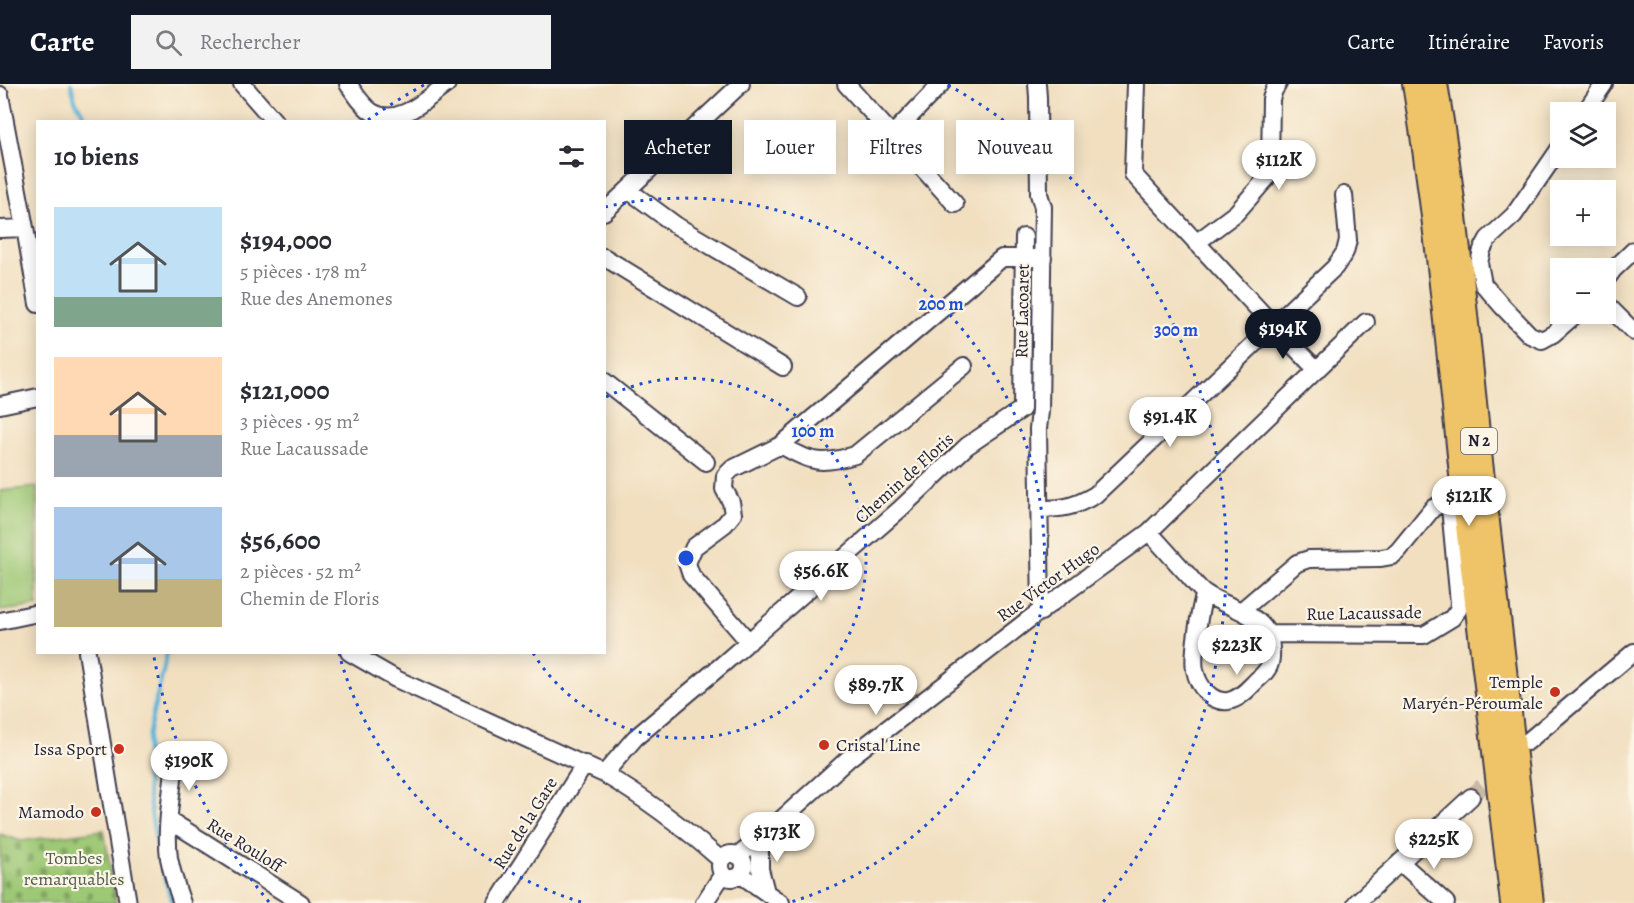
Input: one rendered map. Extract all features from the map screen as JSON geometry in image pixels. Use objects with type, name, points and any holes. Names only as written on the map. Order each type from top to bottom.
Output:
[{"type":"highway","name":"N 2","points":[[1414,84],[1436,236],[1512,903]]},
{"type":"highway","name":"N 2","points":[[1436,84],[1458,243],[1496,602],[1532,903]]},
{"type":"highway","points":[[1520,799],[1540,860],[1546,903]]},
{"type":"street","points":[[242,84],[273,120]]},
{"type":"street","points":[[348,84],[367,108],[385,116],[404,114],[412,110],[447,84]]},
{"type":"street","points":[[606,210],[741,84]]},
{"type":"street","points":[[846,84],[878,120]]},
{"type":"street","points":[[906,120],[941,84]]},
{"type":"street","name":"Rue Lacoaret","points":[[1037,84],[1039,194],[1043,207],[1038,429],[1041,612]]},
{"type":"street","points":[[1136,84],[1133,174],[1317,370]]},
{"type":"street","points":[[1196,243],[1236,213],[1266,179],[1270,167],[1270,99],[1278,84]]},
{"type":"street","points":[[1592,102],[1604,84]]},
{"type":"street","points":[[0,94],[36,292]]},
{"type":"street","points":[[1550,163],[1514,215],[1488,239],[1479,263],[1483,284],[1530,335],[1542,340],[1564,324]]},
{"type":"street","points":[[928,174],[955,204]]},
{"type":"street","points":[[628,190],[677,226],[798,297]]},
{"type":"street","name":"Rue Lacoaret","points":[[1024,237],[1033,225],[1033,207],[1039,194]]},
{"type":"street","points":[[1039,509],[1059,509],[1077,505],[1095,495],[1335,267],[1345,252],[1348,240],[1344,195]]},
{"type":"street","points":[[0,229],[25,228]]},
{"type":"street","points":[[749,642],[691,575],[687,563],[694,547],[725,524],[733,514],[731,502],[724,489],[725,476],[732,469],[781,445],[1024,237]]},
{"type":"street","points":[[1024,237],[1022,409],[1038,429]]},
{"type":"street","points":[[1616,267],[1634,250]]},
{"type":"street","points":[[606,258],[783,367]]},
{"type":"street","points":[[1002,258],[1043,258]]},
{"type":"street","points":[[1616,314],[1634,332]]},
{"type":"street","name":"Rue Victor Hugo","points":[[738,856],[848,759],[1028,620],[1149,532],[1366,322]]},
{"type":"street","points":[[781,445],[800,456],[819,462],[855,455],[964,366]]},
{"type":"street","points":[[606,383],[706,462]]},
{"type":"street","points":[[0,405],[36,397]]},
{"type":"street","name":"Chemin de Floris","points":[[604,774],[635,738],[749,642],[899,510],[967,446],[1022,409]]},
{"type":"street","name":"Rue Lacaussade","points":[[1241,611],[1298,563],[1309,559],[1392,556],[1433,508],[1442,504],[1450,507],[1459,603],[1458,610],[1452,618],[1424,635],[1268,634]]},
{"type":"street","points":[[1149,532],[1204,593],[1259,622],[1268,634],[1272,661],[1266,673],[1235,700],[1222,702],[1212,699],[1204,690],[1195,670],[1194,660],[1204,593]]},
{"type":"street","points":[[1041,582],[1071,590]]},
{"type":"street","points":[[0,621],[36,613]]},
{"type":"street","points":[[1527,742],[1634,652]]},
{"type":"street","points":[[87,654],[128,903]]},
{"type":"street","points":[[352,654],[396,679],[604,774],[636,794],[708,848],[722,867],[726,877],[734,878],[741,875]]},
{"type":"street","points":[[175,761],[168,840],[170,859],[182,903]]},
{"type":"street","name":"Rue de la Gare","points":[[497,903],[585,764]]},
{"type":"street","points":[[1356,903],[1471,797]]},
{"type":"street","name":"Rue Rouloff","points":[[169,820],[301,903]]},
{"type":"street","points":[[760,837],[760,869],[766,892]]},
{"type":"street","points":[[704,903],[727,855],[731,854],[741,858],[744,865],[741,875]]},
{"type":"street","points":[[1400,862],[1446,903]]},
{"type":"street","points":[[741,875],[781,903]]},
{"type":"green space","points":[[36,487],[36,606],[0,611],[0,491]]},
{"type":"green space","name":"Tombes remarquables","points":[[104,830],[116,903],[0,903],[0,834],[21,841]]},
{"type":"waterway","points":[[71,84],[75,100],[87,120]]},
{"type":"waterway","points":[[167,654],[150,728],[146,766],[157,845],[165,882],[173,903]]},
{"type":"tunnel","points":[[1471,797],[1503,766]]},
{"type":"place","name":"Temple Maryén-Péroumale","points":[[1555,692]]},
{"type":"place","name":"Cristal Line","points":[[824,745]]},
{"type":"place","name":"Issa Sport","points":[[119,749]]},
{"type":"place","name":"Mamodo","points":[[96,812]]}]
